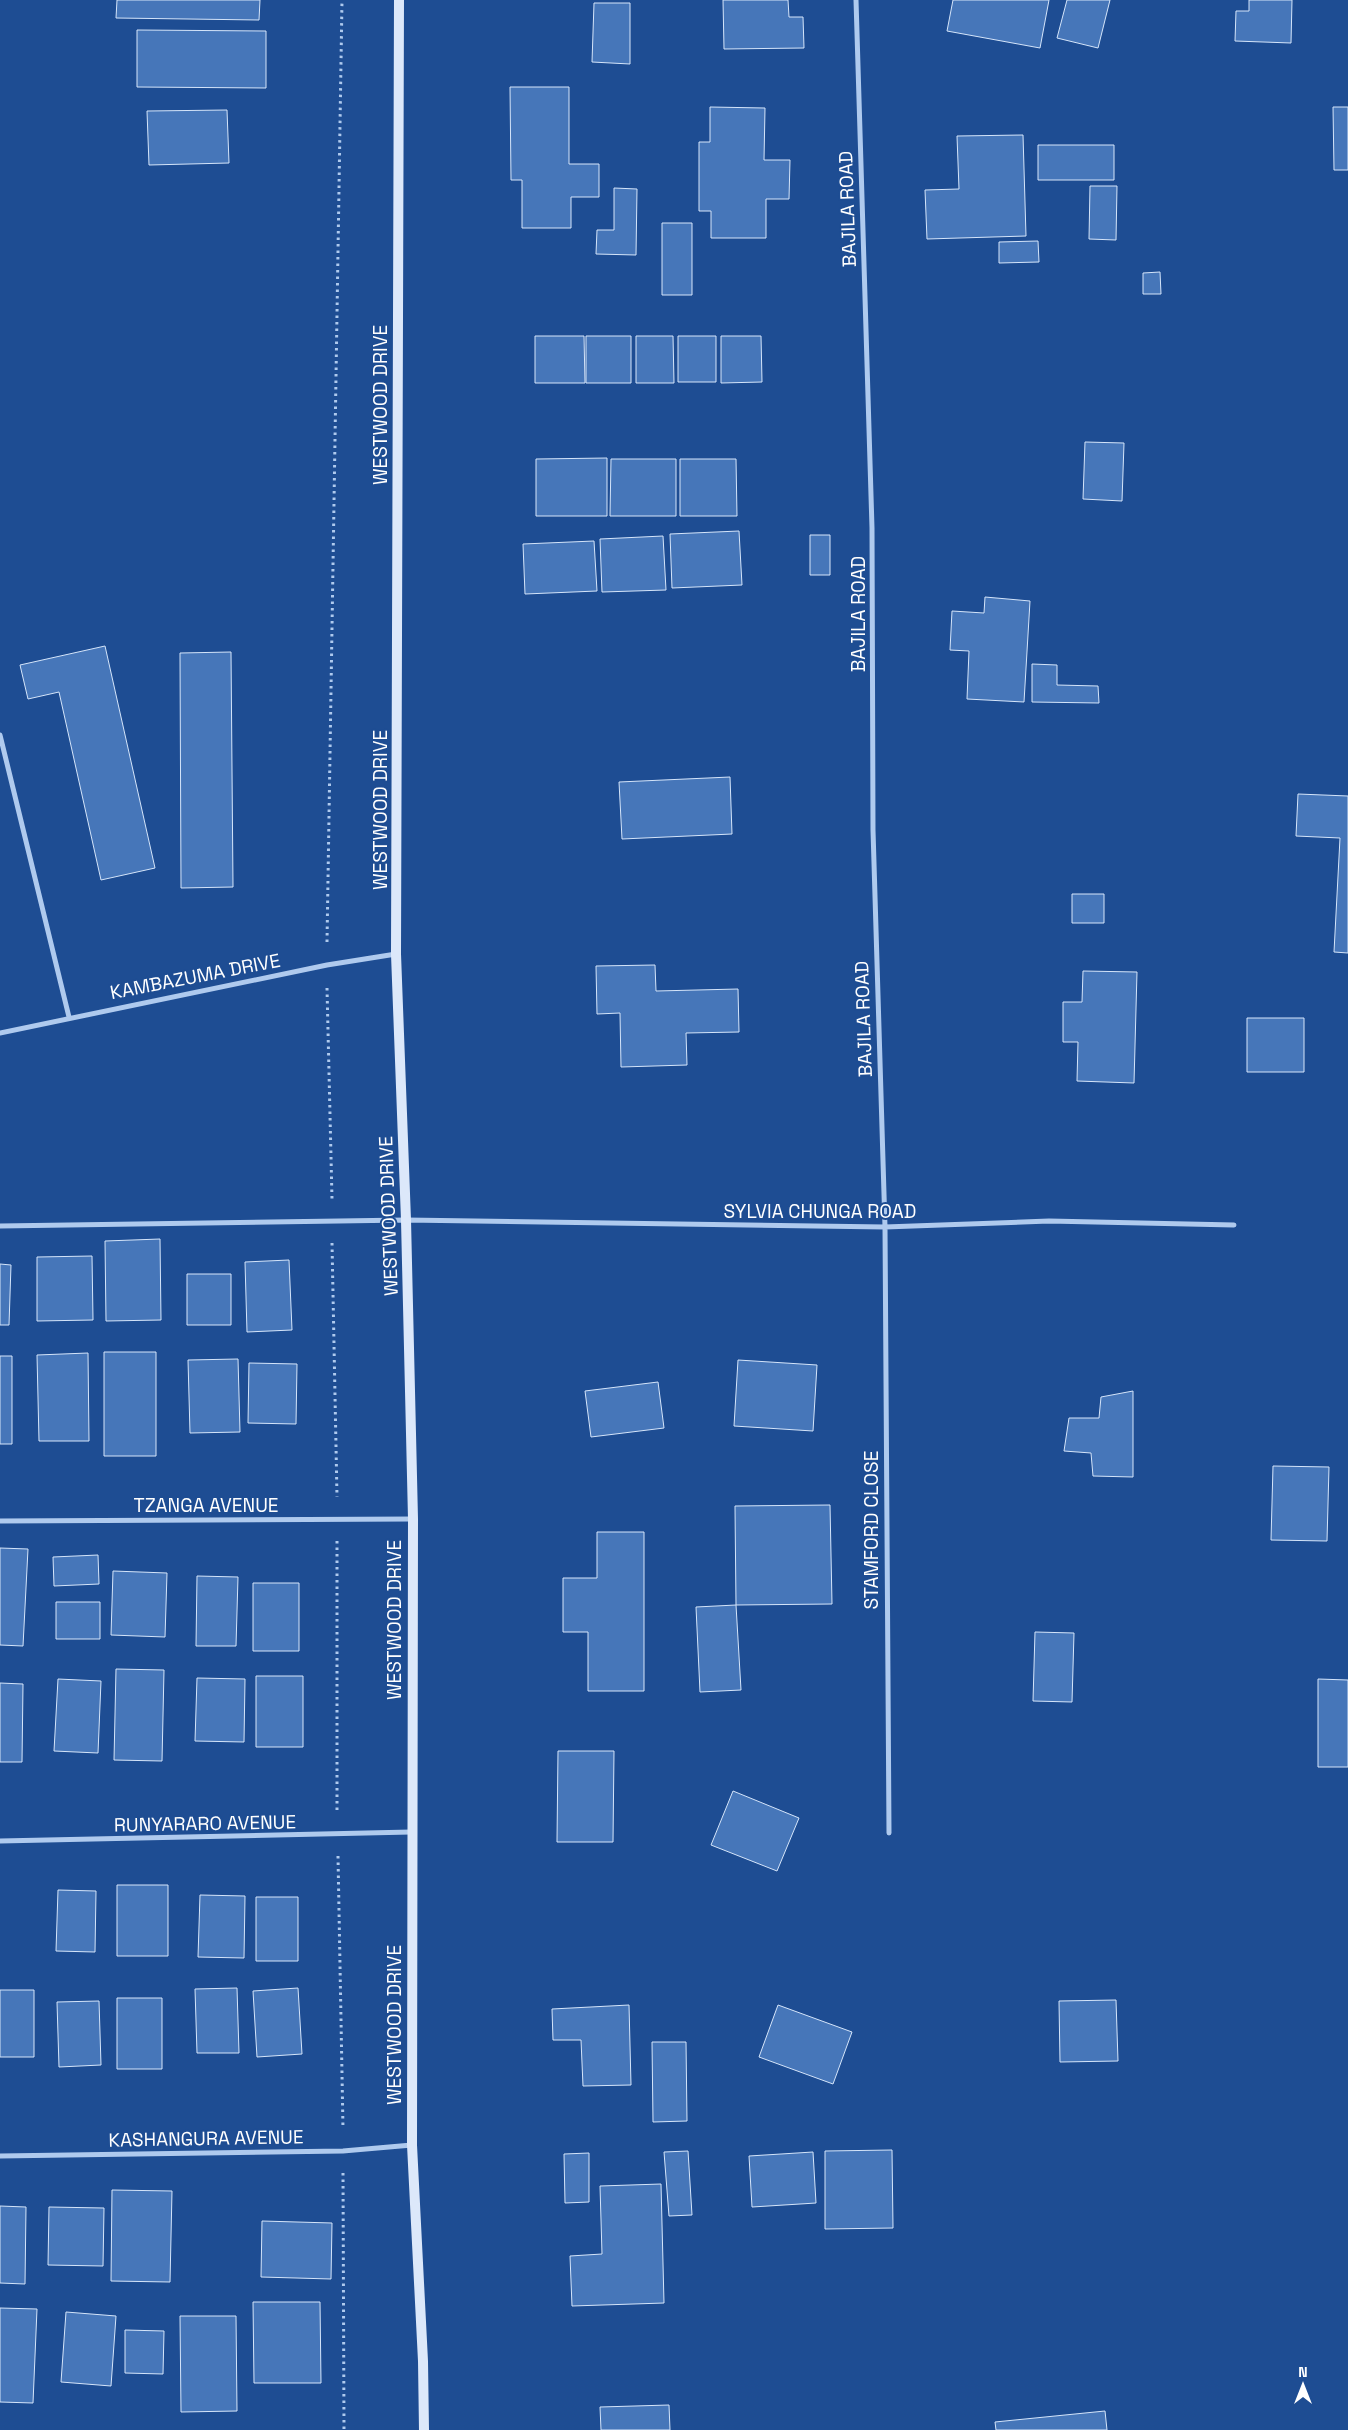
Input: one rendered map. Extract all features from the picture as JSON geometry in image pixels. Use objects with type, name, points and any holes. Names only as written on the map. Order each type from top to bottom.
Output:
[{"type":"street","name":"WESTWOOD DRIVE","points":[[400,0],[396,954],[406,1220],[412,1520],[412,2145],[423,2361],[424,2430]]},
{"type":"street","name":"BAJILA ROAD","points":[[856,0],[872,528],[873,830],[885,1227]]},
{"type":"street","points":[[0,735],[69,1017]]},
{"type":"street","name":"KAMBAZUMA DRIVE","points":[[0,1033],[69,1017],[326,965],[396,954]]},
{"type":"street","name":"SYLVIA CHUNGA ROAD","points":[[0,1226],[332,1220],[885,1227],[1049,1222],[1234,1225]]},
{"type":"street","name":"STAMFORD CLOSE","points":[[885,1227],[885,1553],[889,1833]]},
{"type":"street","name":"TZANGA AVENUE","points":[[0,1521],[412,1520]]},
{"type":"street","name":"RUNYARARO AVENUE","points":[[0,1841],[411,1832]]},
{"type":"street","name":"KASHANGURA AVENUE","points":[[0,2156],[343,2151],[412,2145]]},
{"type":"path","points":[[342,0],[326,965],[337,1519],[344,2430]]},
{"type":"building","points":[[117,0],[260,0],[259,20],[116,18]]},
{"type":"building","points":[[723,0],[788,0],[789,17],[803,17],[804,48],[724,49]]},
{"type":"building","points":[[953,0],[1049,0],[1040,48],[947,31]]},
{"type":"building","points":[[1067,0],[1110,0],[1098,48],[1057,38]]},
{"type":"building","points":[[1249,0],[1292,0],[1291,43],[1235,41],[1236,11],[1249,11]]},
{"type":"building","points":[[594,3],[630,3],[630,64],[592,62]]},
{"type":"building","points":[[137,30],[266,31],[266,88],[137,87]]},
{"type":"building","points":[[510,87],[569,87],[569,164],[599,164],[599,197],[571,197],[571,228],[522,228],[522,180],[511,180]]},
{"type":"building","points":[[710,107],[765,108],[764,160],[790,160],[789,199],[766,199],[766,238],[711,238],[711,211],[699,211],[699,142],[710,142]]},
{"type":"building","points":[[1333,107],[1348,107],[1348,170],[1334,170]]},
{"type":"building","points":[[227,110],[229,163],[149,165],[147,111]]},
{"type":"building","points":[[1023,135],[1026,236],[927,239],[925,190],[959,189],[957,136]]},
{"type":"building","points":[[1038,145],[1114,145],[1114,180],[1038,180]]},
{"type":"building","points":[[1090,186],[1117,186],[1116,240],[1089,239]]},
{"type":"building","points":[[614,188],[637,189],[636,255],[596,254],[597,230],[614,230]]},
{"type":"building","points":[[662,223],[692,223],[692,295],[662,295]]},
{"type":"building","points":[[1038,241],[1039,262],[999,263],[999,242]]},
{"type":"building","points":[[1160,272],[1161,294],[1143,294],[1143,273]]},
{"type":"building","points":[[535,336],[584,336],[585,383],[535,383]]},
{"type":"building","points":[[586,336],[631,336],[631,383],[586,383]]},
{"type":"building","points":[[636,336],[673,336],[674,383],[636,383]]},
{"type":"building","points":[[678,336],[716,336],[716,382],[678,382]]},
{"type":"building","points":[[721,336],[761,336],[762,382],[721,383]]},
{"type":"building","points":[[1085,442],[1124,443],[1122,501],[1083,499]]},
{"type":"building","points":[[607,458],[607,516],[536,516],[536,459]]},
{"type":"building","points":[[611,459],[676,459],[676,516],[610,516]]},
{"type":"building","points":[[680,459],[736,459],[737,516],[680,516]]},
{"type":"building","points":[[739,531],[742,585],[672,588],[670,534]]},
{"type":"building","points":[[810,535],[830,535],[830,575],[810,575]]},
{"type":"building","points":[[663,536],[666,590],[602,592],[600,539]]},
{"type":"building","points":[[594,541],[597,591],[525,594],[523,544]]},
{"type":"building","points":[[985,597],[1030,601],[1024,702],[967,699],[969,651],[950,650],[952,611],[984,613]]},
{"type":"building","points":[[105,646],[155,868],[101,880],[59,692],[28,699],[20,665]]},
{"type":"building","points":[[231,652],[233,887],[181,888],[180,653]]},
{"type":"building","points":[[1032,664],[1057,665],[1057,685],[1098,686],[1099,703],[1032,702]]},
{"type":"building","points":[[730,777],[732,834],[622,839],[619,782]]},
{"type":"building","points":[[1298,794],[1348,796],[1348,953],[1334,952],[1340,838],[1296,836]]},
{"type":"building","points":[[1072,894],[1104,894],[1104,923],[1072,923]]},
{"type":"building","points":[[655,965],[656,991],[738,989],[739,1032],[686,1033],[687,1065],[621,1067],[620,1013],[597,1014],[596,966]]},
{"type":"building","points":[[1083,971],[1137,972],[1134,1083],[1077,1081],[1078,1042],[1063,1042],[1063,1002],[1082,1002]]},
{"type":"building","points":[[1247,1018],[1304,1018],[1304,1072],[1247,1072]]},
{"type":"building","points":[[160,1239],[161,1320],[106,1321],[105,1241]]},
{"type":"building","points":[[92,1256],[93,1320],[37,1321],[37,1257]]},
{"type":"building","points":[[289,1260],[292,1330],[247,1332],[245,1262]]},
{"type":"building","points":[[0,1264],[11,1265],[9,1325],[0,1325]]},
{"type":"building","points":[[187,1274],[231,1274],[231,1325],[187,1325]]},
{"type":"building","points":[[104,1352],[156,1352],[156,1456],[104,1456]]},
{"type":"building","points":[[88,1353],[89,1441],[39,1441],[37,1355]]},
{"type":"building","points":[[0,1356],[12,1356],[12,1444],[0,1444]]},
{"type":"building","points":[[238,1359],[240,1432],[190,1433],[188,1360]]},
{"type":"building","points":[[738,1360],[817,1365],[813,1431],[734,1426]]},
{"type":"building","points":[[249,1363],[297,1364],[296,1424],[248,1423]]},
{"type":"building","points":[[658,1382],[664,1428],[591,1437],[585,1391]]},
{"type":"building","points":[[1133,1391],[1133,1477],[1093,1476],[1091,1453],[1064,1451],[1069,1418],[1099,1418],[1101,1397]]},
{"type":"building","points":[[1273,1466],[1329,1467],[1327,1541],[1271,1540]]},
{"type":"building","points":[[830,1505],[832,1604],[736,1605],[735,1506]]},
{"type":"building","points":[[597,1532],[644,1532],[644,1691],[588,1691],[588,1632],[563,1632],[563,1578],[597,1578]]},
{"type":"building","points":[[0,1548],[28,1549],[23,1646],[0,1645]]},
{"type":"building","points":[[98,1555],[99,1584],[54,1586],[53,1557]]},
{"type":"building","points":[[113,1571],[167,1573],[165,1637],[111,1635]]},
{"type":"building","points":[[197,1576],[238,1577],[236,1646],[196,1646]]},
{"type":"building","points":[[253,1583],[299,1583],[299,1651],[253,1651]]},
{"type":"building","points":[[56,1602],[100,1602],[100,1639],[56,1639]]},
{"type":"building","points":[[736,1605],[741,1690],[700,1692],[696,1607]]},
{"type":"building","points":[[1035,1632],[1074,1633],[1072,1702],[1033,1701]]},
{"type":"building","points":[[116,1669],[164,1670],[162,1761],[114,1760]]},
{"type":"building","points":[[256,1676],[303,1676],[303,1747],[256,1747]]},
{"type":"building","points":[[197,1678],[245,1679],[244,1742],[195,1741]]},
{"type":"building","points":[[58,1679],[101,1681],[98,1753],[54,1751]]},
{"type":"building","points":[[1318,1679],[1348,1680],[1348,1767],[1318,1767]]},
{"type":"building","points":[[0,1683],[23,1684],[22,1762],[0,1762]]},
{"type":"building","points":[[558,1751],[614,1751],[613,1842],[557,1842]]},
{"type":"building","points":[[733,1791],[799,1818],[777,1871],[711,1845]]},
{"type":"building","points":[[117,1885],[168,1885],[168,1956],[117,1956]]},
{"type":"building","points":[[58,1890],[96,1891],[95,1952],[56,1951]]},
{"type":"building","points":[[200,1895],[245,1896],[244,1958],[198,1957]]},
{"type":"building","points":[[256,1897],[298,1897],[298,1961],[256,1961]]},
{"type":"building","points":[[237,1988],[239,2053],[197,2053],[195,1989]]},
{"type":"building","points":[[298,1988],[302,2054],[257,2057],[253,1991]]},
{"type":"building","points":[[0,1990],[34,1990],[34,2057],[0,2057]]},
{"type":"building","points":[[117,1998],[162,1998],[162,2069],[117,2069]]},
{"type":"building","points":[[1116,2000],[1118,2061],[1060,2062],[1059,2001]]},
{"type":"building","points":[[99,2001],[101,2065],[59,2067],[57,2002]]},
{"type":"building","points":[[629,2005],[631,2085],[583,2086],[581,2040],[553,2040],[552,2009]]},
{"type":"building","points":[[778,2005],[852,2032],[833,2084],[759,2057]]},
{"type":"building","points":[[652,2042],[686,2042],[687,2121],[653,2122]]},
{"type":"building","points":[[892,2150],[893,2228],[825,2229],[825,2151]]},
{"type":"building","points":[[688,2151],[692,2215],[669,2216],[664,2152]]},
{"type":"building","points":[[813,2152],[816,2203],[752,2207],[749,2156]]},
{"type":"building","points":[[589,2153],[589,2202],[565,2203],[564,2154]]},
{"type":"building","points":[[661,2184],[664,2303],[572,2306],[570,2256],[602,2254],[600,2186]]},
{"type":"building","points":[[112,2190],[172,2191],[170,2282],[111,2281]]},
{"type":"building","points":[[0,2206],[26,2207],[25,2284],[0,2283]]},
{"type":"building","points":[[49,2207],[104,2208],[103,2266],[48,2265]]},
{"type":"building","points":[[262,2221],[332,2223],[331,2279],[261,2277]]},
{"type":"building","points":[[253,2302],[320,2302],[321,2383],[254,2383]]},
{"type":"building","points":[[0,2308],[37,2309],[33,2403],[0,2402]]},
{"type":"building","points":[[66,2312],[116,2316],[111,2386],[61,2382]]},
{"type":"building","points":[[180,2316],[236,2316],[237,2411],[181,2412]]},
{"type":"building","points":[[125,2330],[164,2331],[163,2374],[125,2373]]},
{"type":"building","points":[[669,2405],[670,2430],[601,2430],[600,2407]]},
{"type":"building","points":[[1105,2411],[1107,2430],[996,2430],[995,2422]]}]
